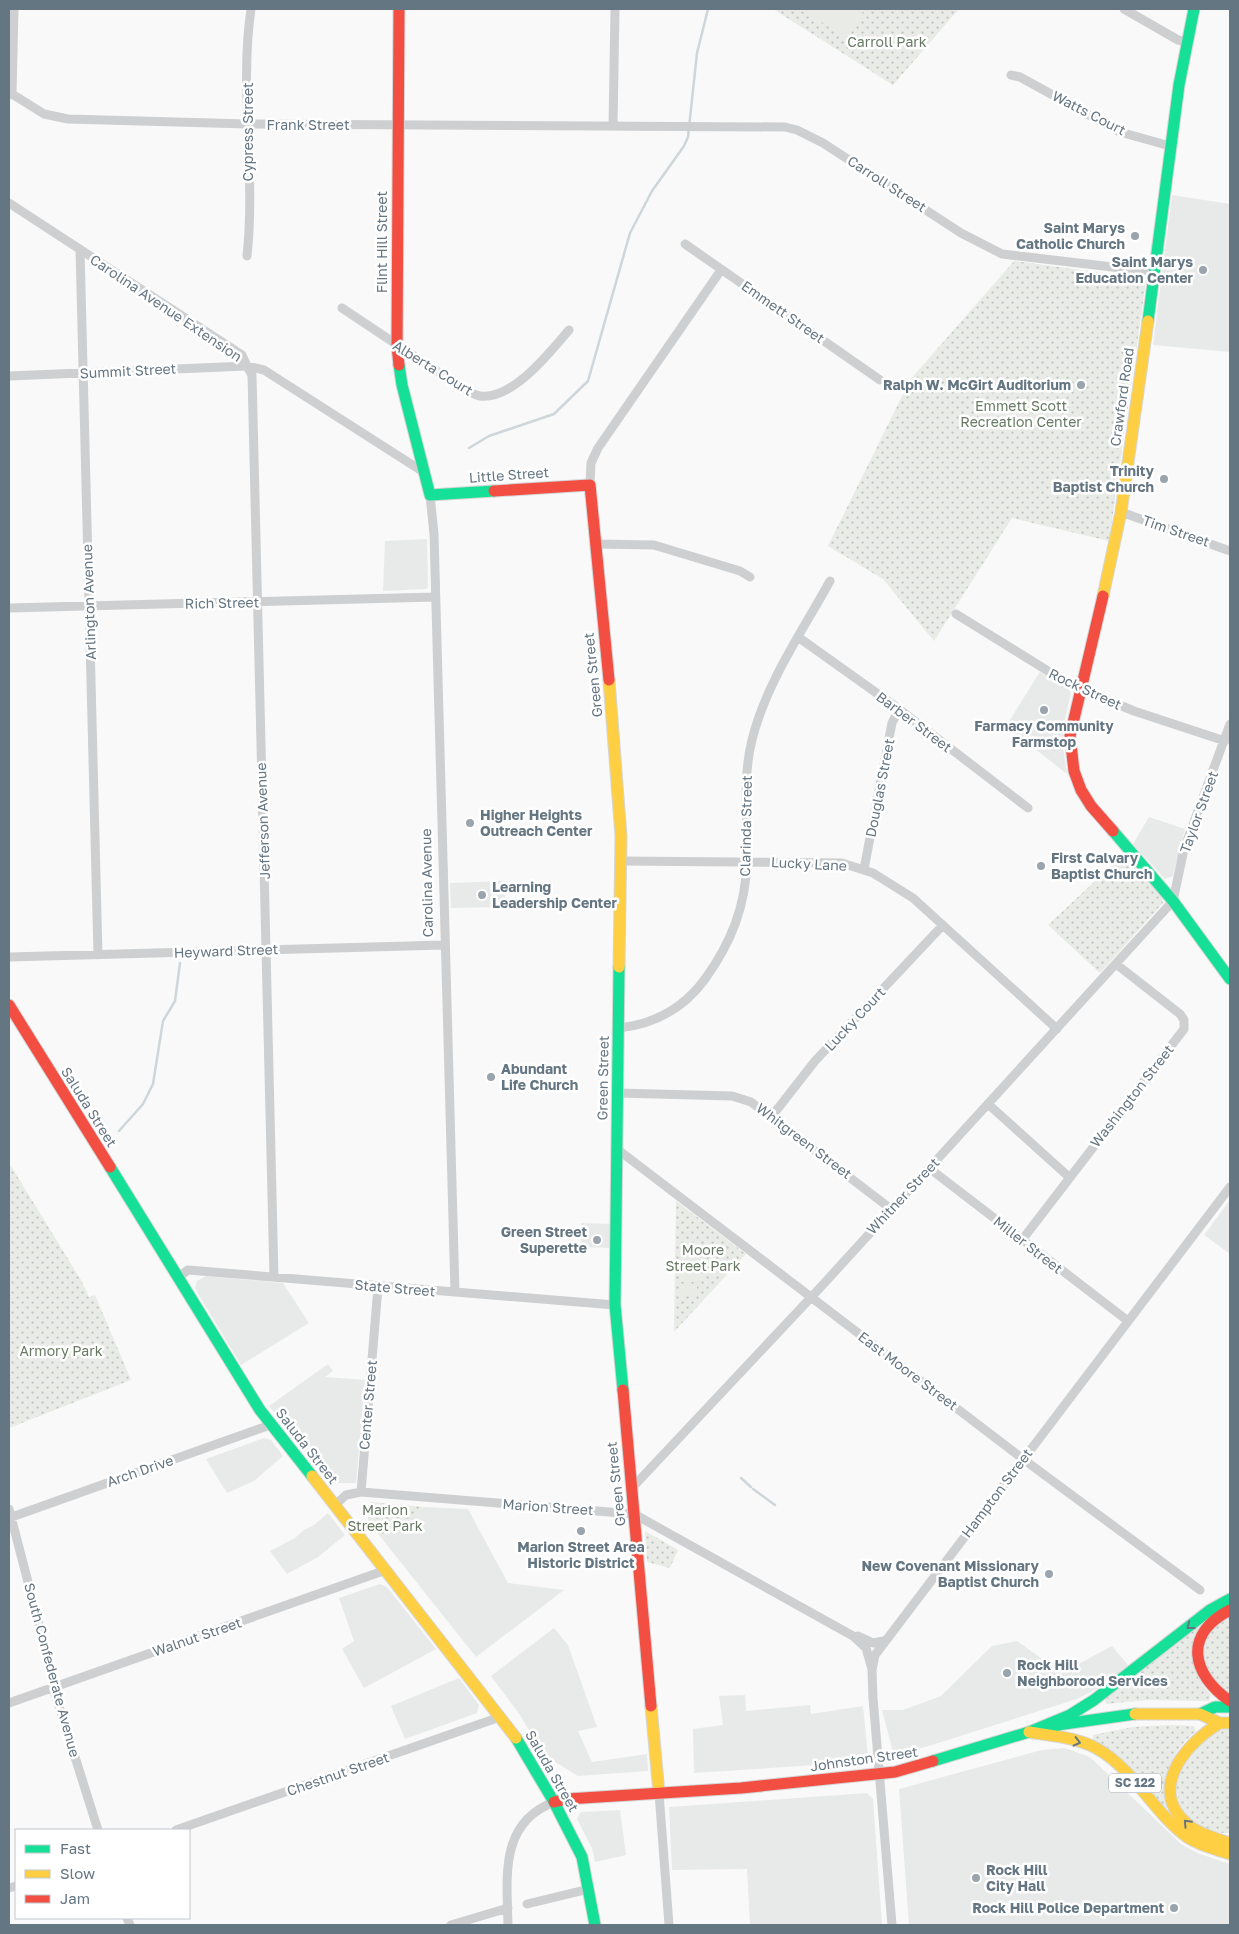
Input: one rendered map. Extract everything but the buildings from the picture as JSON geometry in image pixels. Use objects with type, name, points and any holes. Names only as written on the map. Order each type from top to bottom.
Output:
[{"type":"street","points":[[11,94],[14,9]]},
{"type":"street","name":"Cypress Street","points":[[247,256],[250,220],[248,124],[251,9]]},
{"type":"street","name":"Flint Hill Street","points":[[400,9],[397,346],[402,385],[425,473]]},
{"type":"street","points":[[613,126],[615,9]]},
{"type":"street","points":[[1124,9],[1178,40],[1187,42]]},
{"type":"street","name":"Crawford Road","points":[[1194,9],[1170,146],[1155,272],[1121,512],[1114,550],[1070,736],[1076,780],[1096,813],[1173,901],[1230,979]]},
{"type":"street","name":"Watts Court","points":[[1011,75],[1020,77],[1120,132],[1170,146]]},
{"type":"street","name":"Frank Street","points":[[11,94],[44,114],[68,119],[398,126],[613,126]]},
{"type":"street","name":"Carroll Street","points":[[613,126],[786,127],[797,130],[824,143],[960,233],[1002,254],[1155,272]]},
{"type":"street","name":"Carolina Avenue Extension","points":[[9,203],[242,355],[247,366],[264,370],[425,473]]},
{"type":"street","name":"Emmett Street","points":[[685,244],[880,380]]},
{"type":"street","name":"Arlington Avenue","points":[[80,250],[98,954]]},
{"type":"street","name":"Green Street","points":[[669,1925],[615,1305],[621,861],[619,789],[590,485],[591,463],[598,448],[721,270]]},
{"type":"street","name":"Alberta Court","points":[[342,308],[397,346],[478,396],[490,396],[507,389],[526,375],[568,330]]},
{"type":"street","name":"Summit Street","points":[[9,376],[247,366]]},
{"type":"street","name":"Jefferson Avenue","points":[[247,366],[252,376],[274,1277]]},
{"type":"street","name":"Carolina Avenue","points":[[425,473],[430,495],[434,534],[455,1292]]},
{"type":"street","name":"Little Street","points":[[430,495],[590,485]]},
{"type":"street","name":"Tim Street","points":[[1121,512],[1230,551]]},
{"type":"street","points":[[595,544],[644,544],[664,547],[740,571],[750,577]]},
{"type":"street","name":"Clarinda Street","points":[[619,1028],[637,1026],[669,1013],[684,1002],[701,984],[718,961],[733,933],[742,903],[747,861],[746,794],[751,745],[760,709],[830,581]]},
{"type":"street","name":"Rich Street","points":[[9,608],[257,603],[435,596]]},
{"type":"street","name":"Rock Street","points":[[956,614],[1047,671],[1081,688],[1134,711],[1225,741]]},
{"type":"street","name":"Barber Street","points":[[798,637],[899,709],[1028,808]]},
{"type":"street","name":"Douglas Street","points":[[864,869],[892,723],[899,709]]},
{"type":"street","name":"Taylor Street","points":[[1173,901],[1184,849],[1230,724]]},
{"type":"street","name":"Lucky Lane","points":[[621,861],[826,862],[864,869],[901,888],[1057,1029]]},
{"type":"street","name":"Whitner Street","points":[[631,1489],[988,1104],[1173,901]]},
{"type":"street","name":"Lucky Court","points":[[772,1116],[815,1061],[943,925]]},
{"type":"street","name":"Heyward Street","points":[[9,957],[444,944]]},
{"type":"street","name":"Washington Street","points":[[1022,1240],[1185,1024],[1180,1014],[1116,964]]},
{"type":"street","name":"Saluda Street","points":[[9,1005],[270,1425],[500,1717],[554,1802],[582,1857],[590,1889],[595,1925]]},
{"type":"street","name":"Whitgreen Street","points":[[618,1092],[732,1096],[751,1102],[772,1116],[891,1209]]},
{"type":"street","points":[[988,1104],[1069,1177]]},
{"type":"street","name":"East Moore Street","points":[[617,1149],[1023,1459],[1200,1590]]},
{"type":"street","name":"Miller Street","points":[[929,1168],[1128,1321]]},
{"type":"street","name":"Hampton Street","points":[[892,1925],[872,1670],[875,1655],[1230,1187]]},
{"type":"street","name":"State Street","points":[[177,1278],[188,1270],[615,1305]]},
{"type":"street","name":"Center Street","points":[[361,1492],[378,1286]]},
{"type":"street","name":"Arch Drive","points":[[9,1515],[270,1425]]},
{"type":"street","points":[[334,1506],[346,1495],[361,1492]]},
{"type":"street","name":"Marion Street","points":[[361,1492],[634,1514],[853,1636],[866,1648],[872,1670]]},
{"type":"street","name":"South Confederate Avenue","points":[[9,1515],[53,1678],[53,1687],[98,1829]]},
{"type":"street","name":"Walnut Street","points":[[9,1703],[386,1570]]},
{"type":"street","points":[[1029,1732],[1070,1715],[1094,1700],[1210,1610],[1230,1600]]},
{"type":"street","points":[[1230,1610],[1219,1616],[1207,1627],[1201,1636],[1197,1653],[1204,1679],[1216,1693],[1230,1702]]},
{"type":"street","name":"Marion Street","points":[[853,1636],[861,1637],[873,1643],[884,1641]]},
{"type":"street","points":[[1200,1714],[1215,1707],[1230,1707]]},
{"type":"street","name":"Johnston Street","points":[[554,1802],[567,1799],[797,1783],[880,1774],[922,1766],[1029,1732],[1080,1721],[1132,1714],[1200,1714],[1225,1723]]},
{"type":"street","name":"Chestnut Street","points":[[179,1829],[500,1717]]},
{"type":"street","points":[[1225,1723],[1202,1733],[1185,1748],[1175,1765],[1171,1782],[1173,1799],[1181,1816],[1192,1828],[1208,1836],[1230,1843]]},
{"type":"street","name":"SC 122","points":[[1029,1732],[1079,1742],[1102,1751],[1185,1834],[1201,1844],[1230,1854]]},
{"type":"street","points":[[508,1925],[508,1863],[514,1840],[525,1822],[537,1810],[554,1802]]},
{"type":"street","points":[[1208,1836],[1230,1838]]},
{"type":"street","points":[[527,1904],[590,1889]]},
{"type":"street","points":[[451,1925],[508,1908]]},
{"type":"shaded area","points":[[1172,195],[1230,204],[1230,352],[1153,345]]},
{"type":"shaded area","points":[[427,539],[428,587],[426,589],[383,591],[385,541]]},
{"type":"shaded area","points":[[1040,672],[1068,688],[1071,693],[1063,728],[1063,747],[1067,774],[1006,726]]},
{"type":"shaded area","points":[[1149,817],[1185,829],[1173,876],[1165,879],[1133,844]]},
{"type":"shaded area","points":[[505,881],[505,907],[451,908],[450,883]]},
{"type":"shaded area","points":[[1230,1200],[1230,1254],[1204,1235]]},
{"type":"shaded area","points":[[581,1223],[612,1224],[611,1248],[581,1247]]},
{"type":"shaded area","points":[[206,1276],[283,1283],[309,1323],[241,1365],[195,1287],[197,1281]]},
{"type":"shaded area","points":[[328,1364],[333,1371],[325,1377],[365,1380],[356,1483],[335,1483],[326,1479],[269,1406]]},
{"type":"shaded area","points":[[264,1438],[271,1440],[283,1456],[254,1481],[227,1493],[206,1459]]},
{"type":"shaded area","points":[[424,1507],[468,1509],[508,1583],[564,1590],[476,1657],[383,1540]]},
{"type":"shaded area","points":[[328,1513],[345,1535],[318,1557],[287,1574],[270,1551],[295,1538]]},
{"type":"shaded area","points":[[380,1584],[387,1587],[436,1649],[364,1688],[342,1649],[354,1641],[339,1598]]},
{"type":"shaded area","points":[[554,1628],[568,1645],[597,1727],[578,1731],[592,1762],[647,1754],[648,1771],[578,1776],[544,1755],[520,1715],[491,1676]]},
{"type":"shaded area","points":[[1017,1641],[1062,1673],[1112,1646],[1128,1665],[1107,1683],[1077,1699],[898,1755],[893,1752],[882,1710],[903,1710],[941,1696],[992,1646]]},
{"type":"shaded area","points":[[459,1678],[479,1705],[477,1713],[405,1739],[391,1706]]},
{"type":"shaded area","points":[[745,1695],[746,1711],[810,1705],[811,1714],[863,1706],[868,1756],[861,1762],[694,1773],[693,1729],[723,1725],[719,1696]]},
{"type":"shaded area","points":[[1065,1748],[1090,1757],[1181,1844],[1197,1853],[1230,1864],[1230,1925],[909,1925],[899,1789],[1042,1750]]},
{"type":"shaded area","points":[[867,1793],[873,1799],[882,1925],[750,1925],[747,1869],[672,1870],[669,1807]]},
{"type":"shaded area","points":[[620,1810],[626,1855],[595,1862],[592,1848],[577,1819],[581,1812]]},
{"type":"green space","name":"Carroll Park","points":[[773,9],[959,9],[893,85]]},
{"type":"green space","points":[[798,9],[864,9],[855,29],[843,34]]},
{"type":"green space","name":"Emmett Scott Recreation Center","points":[[1014,261],[1142,278],[1146,281],[1109,541],[1012,518],[934,641],[883,579],[828,546],[910,380]]},
{"type":"green space","points":[[1124,854],[1161,895],[1163,903],[1100,973],[1048,925]]},
{"type":"green space","name":"Armory Park","points":[[11,1166],[81,1280],[89,1297],[95,1295],[131,1380],[9,1428],[9,1167]]},
{"type":"green space","name":"Moore Street Park","points":[[676,1201],[746,1254],[674,1332]]},
{"type":"green space","points":[[679,1249],[700,1249],[700,1282],[679,1282]]},
{"type":"green space","points":[[679,1285],[697,1285],[697,1294],[679,1294]]},
{"type":"green space","name":"Marion Street Park","points":[[370,1502],[424,1507],[383,1540],[368,1521]]},
{"type":"green space","points":[[645,1531],[678,1550],[670,1568],[647,1562]]},
{"type":"green space","points":[[1230,1616],[1230,1696],[1219,1688],[1211,1678],[1206,1667],[1204,1655],[1205,1644],[1210,1633],[1218,1624]]},
{"type":"green space","points":[[1195,1626],[1199,1630],[1195,1665],[1204,1687],[1211,1695],[1209,1701],[1147,1700],[1106,1704],[1105,1698]]},
{"type":"green space","points":[[1194,1726],[1196,1731],[1186,1740],[1174,1756],[1169,1782],[1170,1806],[1165,1808],[1093,1741],[1093,1735],[1132,1727]]},
{"type":"green space","points":[[1230,1729],[1230,1833],[1205,1829],[1189,1819],[1179,1803],[1177,1784],[1181,1766],[1191,1748],[1208,1736]]},
{"type":"waterway","points":[[469,448],[489,436],[554,414],[588,381],[630,233],[652,191],[684,146],[688,137],[697,53],[708,9]]},
{"type":"waterway","points":[[119,1131],[143,1104],[153,1084],[163,1021],[175,1001],[180,963]]},
{"type":"waterway","points":[[741,1478],[751,1487]]},
{"type":"waterway","points":[[753,1489],[775,1505]]},
{"type":"traffic: fast","points":[[1148,321],[1179,85],[1194,9]]},
{"type":"traffic: fast","points":[[399,365],[402,385],[430,495],[494,491]]},
{"type":"traffic: fast","points":[[1113,831],[1173,901],[1230,979]]},
{"type":"traffic: fast","points":[[619,967],[615,1305],[623,1390]]},
{"type":"traffic: fast","points":[[110,1167],[260,1410],[312,1476]]},
{"type":"traffic: fast","points":[[1029,1732],[1070,1715],[1094,1700],[1210,1610],[1230,1599]]},
{"type":"traffic: fast","points":[[1200,1714],[1215,1707],[1230,1707]]},
{"type":"traffic: fast","points":[[933,1761],[1029,1732],[1064,1724],[1135,1714]]},
{"type":"traffic: fast","points":[[516,1738],[554,1802],[582,1857],[595,1925]]},
{"type":"traffic: slow","points":[[1103,596],[1121,512],[1148,321]]},
{"type":"traffic: slow","points":[[609,680],[621,836],[619,967]]},
{"type":"traffic: slow","points":[[312,1476],[516,1738]]},
{"type":"traffic: slow","points":[[651,1706],[659,1793]]},
{"type":"traffic: slow","points":[[1135,1714],[1200,1714],[1220,1723],[1230,1723]]},
{"type":"traffic: slow","points":[[1220,1723],[1206,1732],[1182,1757],[1174,1772],[1170,1786],[1172,1801],[1179,1816],[1194,1829],[1230,1843]]},
{"type":"traffic: slow","points":[[1029,1732],[1072,1739],[1096,1748],[1121,1767],[1175,1827],[1187,1837],[1202,1845],[1230,1854]]},
{"type":"traffic: jam","points":[[399,9],[397,346],[399,365]]},
{"type":"traffic: jam","points":[[494,491],[590,485],[609,680]]},
{"type":"traffic: jam","points":[[1103,596],[1070,736],[1074,771],[1081,790],[1091,806],[1113,831]]},
{"type":"traffic: jam","points":[[9,1005],[110,1167]]},
{"type":"traffic: jam","points":[[623,1390],[651,1706]]},
{"type":"traffic: jam","points":[[1230,1610],[1215,1620],[1205,1631],[1199,1642],[1198,1654],[1200,1667],[1207,1679],[1230,1701]]},
{"type":"traffic: jam","points":[[554,1802],[567,1799],[741,1788],[895,1772],[933,1761]]},
{"type":"place","name":"Saint Marys Catholic Church","points":[[1135,236]]},
{"type":"place","name":"Saint Marys Education Center","points":[[1203,270]]},
{"type":"place","name":"Ralph W. McGirt Auditorium","points":[[1081,385]]},
{"type":"place","name":"Trinity Baptist Church","points":[[1164,479]]},
{"type":"place","name":"Farmacy Community Farmstop","points":[[1044,710]]},
{"type":"place","name":"Higher Heights Outreach Center","points":[[470,823]]},
{"type":"place","name":"First Calvary Baptist Church","points":[[1041,866]]},
{"type":"place","name":"Learning Leadership Center","points":[[482,895]]},
{"type":"place","name":"Abundant Life Church","points":[[491,1077]]},
{"type":"place","name":"Green Street Superette","points":[[597,1240]]},
{"type":"place","name":"Marion Street Area Historic District","points":[[581,1531]]},
{"type":"place","name":"New Covenant Missionary Baptist Church","points":[[1049,1574]]},
{"type":"place","name":"Rock Hill Neighborood Services","points":[[1007,1673]]},
{"type":"place","name":"Rock Hill City Hall","points":[[976,1878]]},
{"type":"place","name":"Rock Hill Police Department","points":[[1174,1908]]}]
